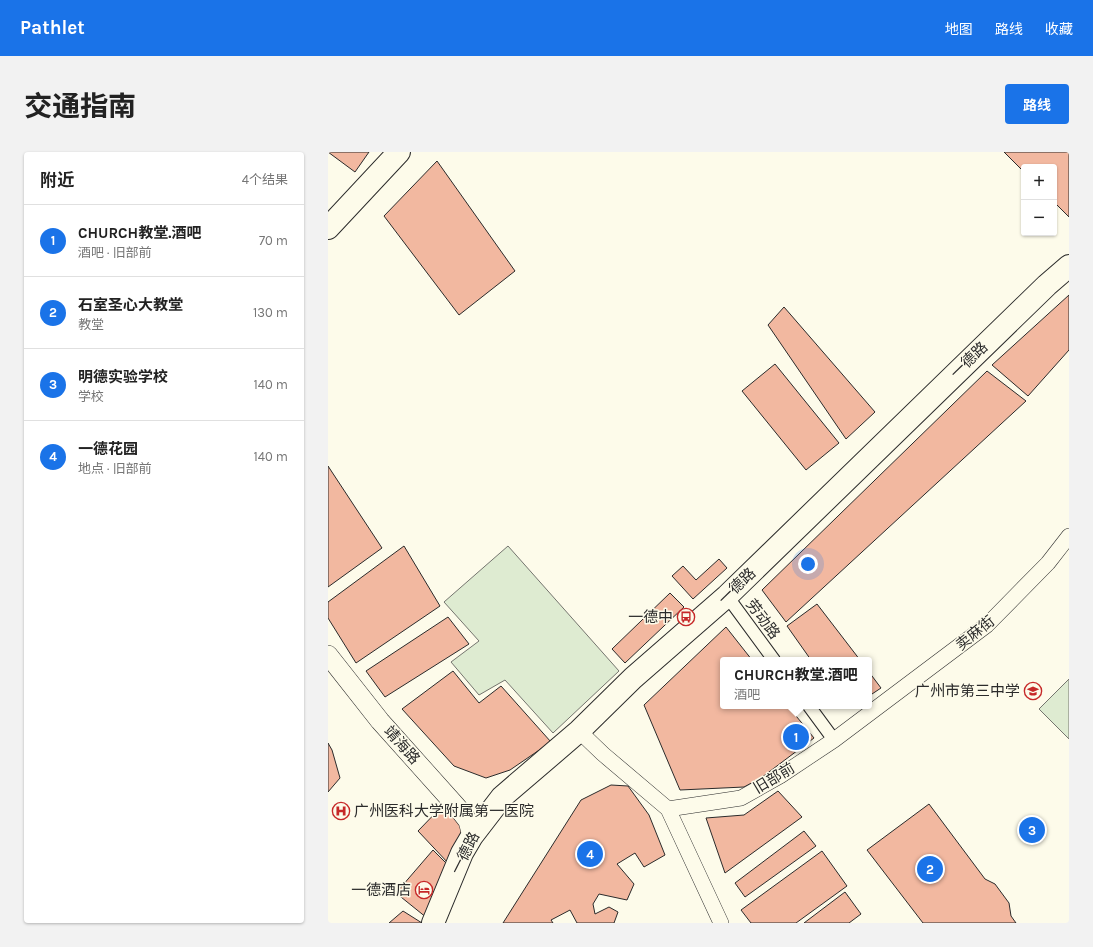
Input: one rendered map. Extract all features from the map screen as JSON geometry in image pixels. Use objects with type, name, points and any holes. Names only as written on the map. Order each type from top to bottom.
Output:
[{"type":"main road","points":[[328,228],[398,152]]},
{"type":"main road","name":"一德路","points":[[433,923],[462,852],[502,796],[579,731],[633,678],[727,596],[1047,285],[1069,266]]},
{"type":"street","name":"卖麻街","points":[[868,715],[987,625],[1048,563],[1069,536]]},
{"type":"street","name":"劳动路","points":[[727,596],[772,657]]},
{"type":"street","name":"靖海路","points":[[328,655],[380,721],[457,806],[468,821],[472,836]]},
{"type":"street","points":[[811,709],[834,740]]},
{"type":"street","name":"旧部前","points":[[668,810],[741,798],[780,776],[868,715]]},
{"type":"street","points":[[579,731],[603,754],[668,810],[721,923]]},
{"type":"green space","points":[[508,546],[619,671],[553,733],[505,680],[479,695],[451,662],[479,641],[444,602]]},
{"type":"green space","points":[[1069,679],[1069,739],[1039,709]]},
{"type":"building","points":[[328,152],[369,152],[355,172]]},
{"type":"building","points":[[1004,152],[1069,152],[1069,217],[1057,205],[1057,164],[1021,164],[1021,169]]},
{"type":"building","points":[[437,161],[515,271],[459,315],[384,216]]},
{"type":"building","points":[[1069,295],[1069,350],[1028,396],[992,365]]},
{"type":"building","points":[[784,307],[875,412],[846,439],[768,325]]},
{"type":"building","points":[[775,364],[839,443],[806,470],[742,391]]},
{"type":"building","points":[[987,371],[1026,401],[786,622],[762,590]]},
{"type":"building","points":[[328,466],[382,548],[328,587]]},
{"type":"building","points":[[404,546],[440,606],[356,663],[328,618],[328,602]]},
{"type":"building","points":[[719,559],[727,568],[693,599],[672,576],[683,566],[696,580]]},
{"type":"building","points":[[670,593],[684,607],[625,663],[612,649]]},
{"type":"building","points":[[817,604],[858,657],[809,657],[787,626]]},
{"type":"building","points":[[448,617],[469,644],[385,697],[366,671]]},
{"type":"building","points":[[726,627],[750,657],[720,657],[720,709],[790,709],[814,738],[761,778],[744,787],[680,790],[644,705]]},
{"type":"building","points":[[453,671],[479,703],[501,686],[551,742],[510,770],[486,778],[454,766],[402,709]]},
{"type":"building","points":[[872,676],[881,688],[872,694]]},
{"type":"building","points":[[328,743],[332,750],[340,778],[328,792]]},
{"type":"building","points":[[611,785],[628,786],[649,815],[665,855],[644,867],[635,853],[617,864],[634,884],[627,900],[599,894],[593,904],[595,914],[609,907],[618,912],[614,923],[577,923],[570,910],[551,920],[553,923],[503,923],[581,800]]},
{"type":"building","points":[[778,791],[802,817],[725,873],[706,818],[744,815]]},
{"type":"building","points":[[446,802],[466,832],[449,864],[418,831]]},
{"type":"building","points":[[929,804],[985,879],[995,884],[1009,903],[1011,916],[1016,923],[923,923],[867,850]]},
{"type":"building","points":[[804,831],[816,846],[745,897],[735,883]]},
{"type":"building","points":[[433,850],[447,864],[427,918],[396,893]]},
{"type":"building","points":[[822,851],[847,886],[796,923],[751,923],[741,910]]},
{"type":"building","points":[[845,892],[861,914],[849,923],[804,923]]},
{"type":"building","points":[[403,911],[422,923],[389,923]]},
{"type":"place","name":"一德中","points":[[686,617]]},
{"type":"place","name":"广州市第三中学","points":[[1033,691]]},
{"type":"place","name":"CHURCH教堂.酒吧","points":[[796,737]]},
{"type":"place","name":"广州医科大学附属第一医院","points":[[341,811]]},
{"type":"place","name":"明德实验学校","points":[[1032,830]]},
{"type":"place","name":"一德花园","points":[[590,854]]},
{"type":"place","name":"石室圣心大教堂","points":[[930,869]]},
{"type":"place","name":"一德酒店","points":[[424,890]]}]
